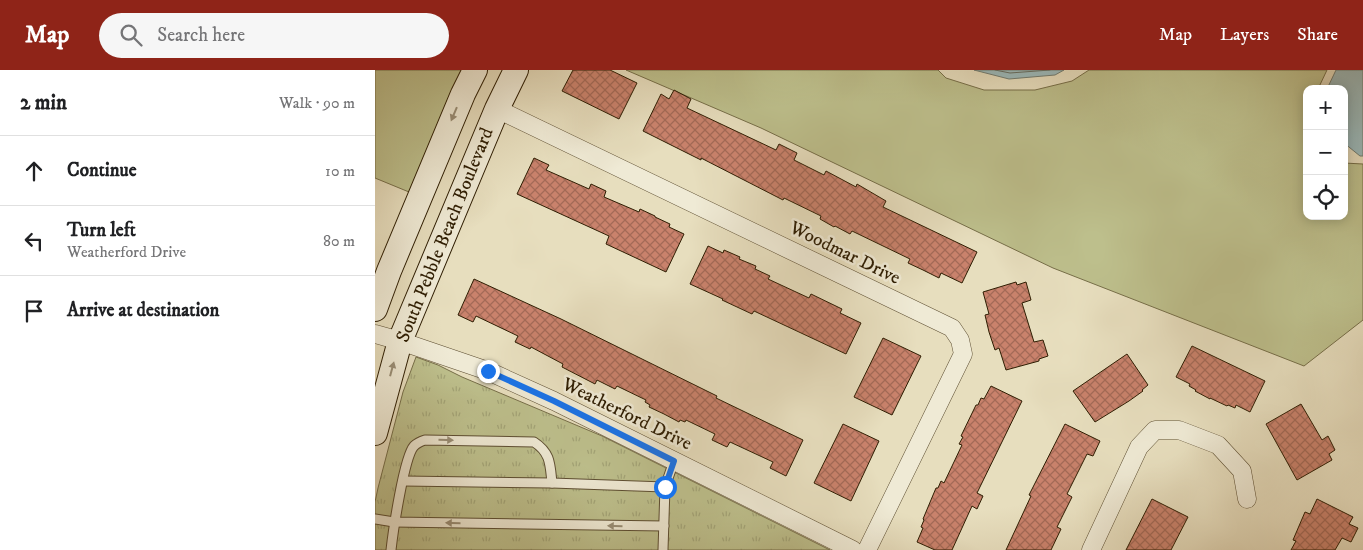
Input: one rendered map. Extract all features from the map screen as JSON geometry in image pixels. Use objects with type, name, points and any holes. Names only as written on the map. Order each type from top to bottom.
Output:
[{"type":"street","name":"South Pebble Beach Boulevard","points":[[375,309],[463,94],[475,70]]},
{"type":"street","name":"South Pebble Beach Boulevard","points":[[375,433],[400,341],[497,109],[516,70]]},
{"type":"street","name":"Woodmar Drive","points":[[497,109],[952,328],[960,340],[963,354],[867,550]]},
{"type":"street","name":"Weatherford Drive","points":[[375,334],[488,371],[554,401],[853,550]]},
{"type":"street","points":[[1091,550],[1139,446],[1155,430],[1179,430],[1218,445],[1242,471],[1247,499]]},
{"type":"lane","points":[[391,550],[394,522],[408,460],[415,445],[425,440],[533,442],[542,447],[549,458],[552,483]]},
{"type":"lane","points":[[663,550],[665,487],[674,461]]},
{"type":"lane","points":[[403,481],[665,487]]},
{"type":"lane","points":[[375,519],[394,522],[664,526]]},
{"type":"green space","points":[[375,70],[464,70],[409,192],[375,178]]},
{"type":"green space","points":[[626,70],[938,70],[946,78],[984,90],[1035,90],[1072,81],[1089,70],[1327,70],[1320,85],[1303,85],[1303,220],[1348,220],[1348,163],[1363,164],[1363,320],[1304,366],[1053,268],[761,128]]},
{"type":"green space","points":[[416,357],[602,436],[830,550],[375,550],[375,502],[403,392]]},
{"type":"water","points":[[974,70],[1064,70],[1055,75],[1009,79]]},
{"type":"water","points":[[1336,70],[1363,70],[1363,156],[1360,156],[1348,146],[1348,85],[1329,85]]},
{"type":"building","points":[[573,70],[610,70],[637,83],[619,119],[562,91]]},
{"type":"building","points":[[674,90],[691,99],[687,108],[776,150],[779,144],[797,153],[794,160],[824,175],[826,171],[856,187],[857,184],[886,201],[883,207],[977,252],[962,283],[941,273],[939,278],[908,263],[910,259],[852,231],[850,234],[834,227],[820,219],[821,216],[784,198],[783,200],[643,131],[661,94],[669,99]]},
{"type":"building","points":[[534,158],[549,165],[546,170],[589,189],[591,184],[606,191],[604,197],[639,212],[640,209],[670,224],[669,227],[684,234],[666,272],[606,244],[609,236],[517,194]]},
{"type":"building","points":[[708,246],[723,253],[724,250],[740,257],[739,259],[756,266],[755,269],[770,276],[768,279],[809,298],[811,294],[842,309],[840,313],[861,323],[846,354],[754,311],[752,314],[690,284]]},
{"type":"building","points":[[474,279],[561,319],[803,440],[786,476],[770,468],[773,462],[730,442],[727,447],[712,440],[715,434],[686,420],[685,422],[680,420],[679,422],[649,407],[650,405],[645,402],[646,400],[617,386],[615,389],[597,380],[595,384],[562,367],[563,364],[531,347],[530,349],[515,342],[518,336],[476,316],[473,322],[458,315]]},
{"type":"building","points":[[1016,282],[1017,285],[1026,282],[1031,300],[1022,303],[1034,342],[1043,340],[1048,356],[1039,359],[1039,361],[1006,370],[999,348],[995,350],[989,332],[985,315],[989,314],[983,292]]},
{"type":"building","points":[[883,338],[921,356],[892,415],[854,397]]},
{"type":"building","points":[[1192,346],[1265,381],[1250,412],[1236,405],[1235,408],[1210,399],[1195,391],[1189,386],[1190,384],[1176,377]]},
{"type":"building","points":[[1127,354],[1148,385],[1129,401],[1095,422],[1073,391]]},
{"type":"building","points":[[991,386],[1022,401],[977,493],[983,496],[977,509],[972,506],[952,550],[935,550],[917,542],[923,528],[921,527],[923,519],[936,488],[938,488],[941,481],[944,483],[962,445],[959,444],[963,437],[961,436],[976,405],[978,405],[981,398],[984,399]]},
{"type":"building","points":[[1301,404],[1322,440],[1328,436],[1335,450],[1329,454],[1332,460],[1297,480],[1266,424]]},
{"type":"building","points":[[843,424],[879,441],[851,501],[814,483]]},
{"type":"building","points":[[1065,424],[1100,441],[1093,456],[1087,454],[1067,494],[1072,497],[1057,527],[1061,529],[1051,550],[1006,550],[1031,496],[1029,495]]},
{"type":"building","points":[[1152,499],[1188,517],[1171,550],[1126,550]]},
{"type":"building","points":[[1317,499],[1353,517],[1349,524],[1358,528],[1351,542],[1342,538],[1335,550],[1291,550],[1296,541],[1293,540],[1305,512],[1310,514]]},
{"type":"route","points":[[488,371],[554,401],[674,461],[665,487]]}]
